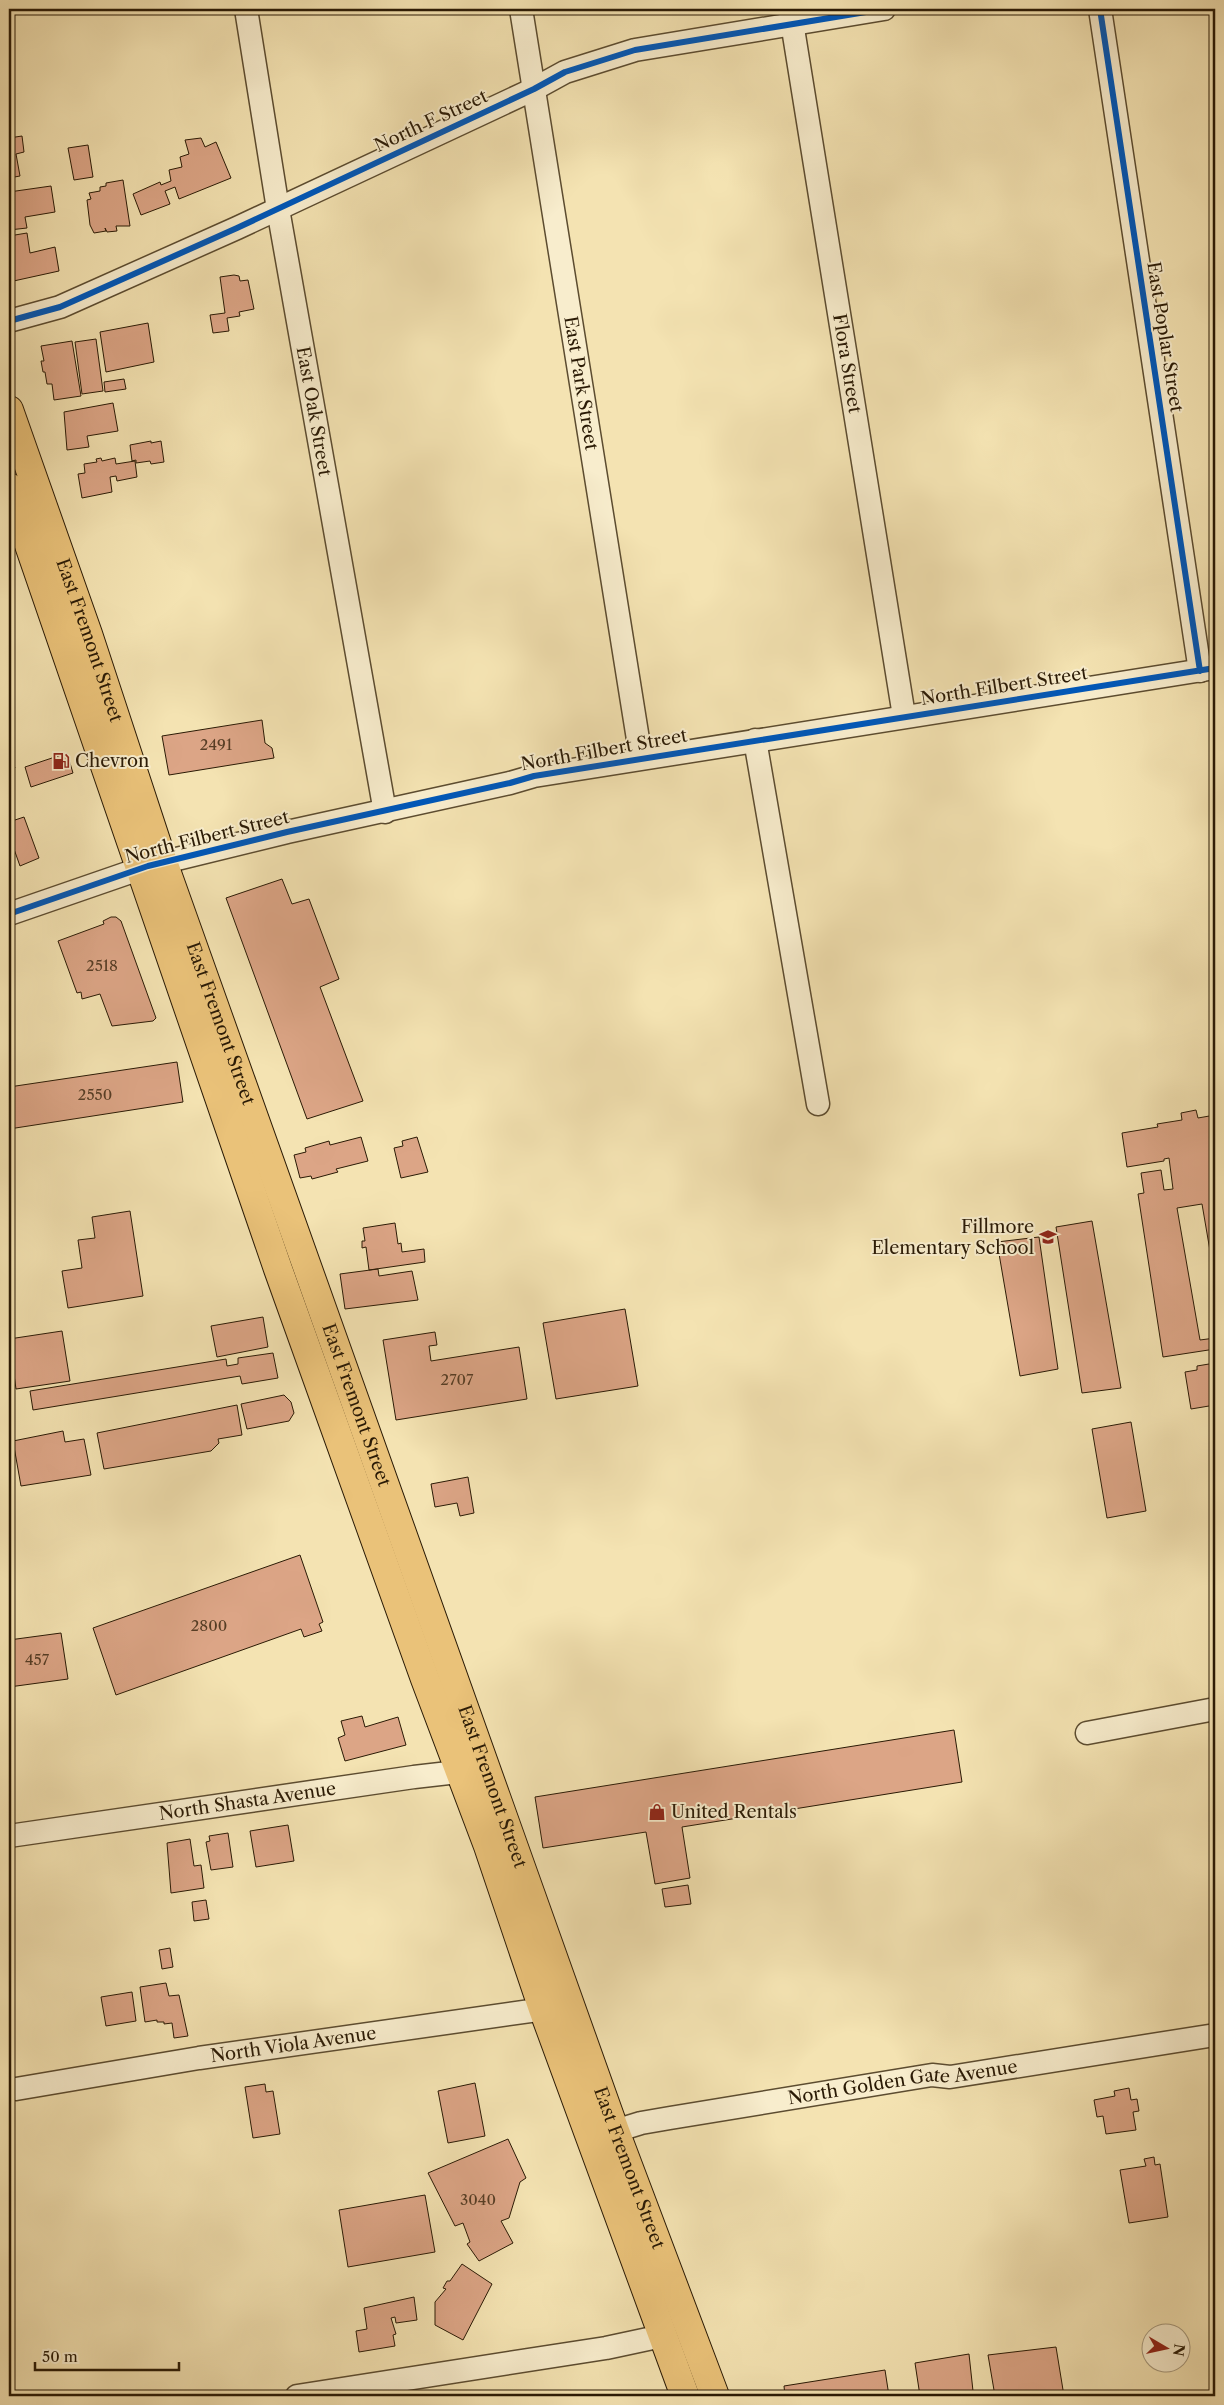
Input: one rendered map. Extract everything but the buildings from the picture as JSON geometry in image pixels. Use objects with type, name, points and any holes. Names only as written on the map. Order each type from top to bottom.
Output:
[{"type":"main road","name":"East Fremont Street","points":[[9,410],[88,634],[152,865],[281,1278],[488,1846],[543,2009],[603,2135],[715,2396]]},
{"type":"main road","name":"East Fremont Street","points":[[9,487],[152,865],[487,1768],[571,2005],[603,2135],[662,2336],[685,2396]]},
{"type":"street","name":"East Oak Street","points":[[246,9],[278,209],[385,812]]},
{"type":"street","name":"East Park Street","points":[[521,9],[641,758]]},
{"type":"street","name":"North F Street","points":[[9,321],[60,307],[278,209],[534,89],[566,72],[635,50],[791,16],[884,9]]},
{"type":"street","name":"East Poplar Street","points":[[1100,9],[1208,669]]},
{"type":"street","name":"Flora Street","points":[[791,16],[904,716]]},
{"type":"street","name":"North Filbert Street","points":[[9,914],[152,865],[287,832],[385,812],[534,776],[1208,669]]},
{"type":"street","points":[[755,740],[818,1104]]},
{"type":"street","points":[[1087,1734],[1215,1708]]},
{"type":"street","name":"North Shasta Avenue","points":[[9,1836],[487,1768]]},
{"type":"street","name":"North Viola Avenue","points":[[16,2089],[209,2057],[571,2005]]},
{"type":"street","name":"North Golden Gate Avenue","points":[[603,2135],[641,2122],[922,2077],[950,2077],[1215,2035]]},
{"type":"street","points":[[297,2396],[606,2348],[662,2336]]},
{"type":"cycle path","points":[[9,321],[60,307],[237,228],[534,89],[565,72],[635,50],[884,9]]},
{"type":"cycle path","points":[[1100,9],[1200,671]]},
{"type":"cycle path","points":[[9,914],[148,866],[287,832],[510,783],[534,776],[1215,668]]},
{"type":"place","name":"Chevron","points":[[61,761]]},
{"type":"place","name":"Fillmore Elementary School","points":[[1048,1237]]},
{"type":"place","name":"United Rentals","points":[[657,1812]]}]
